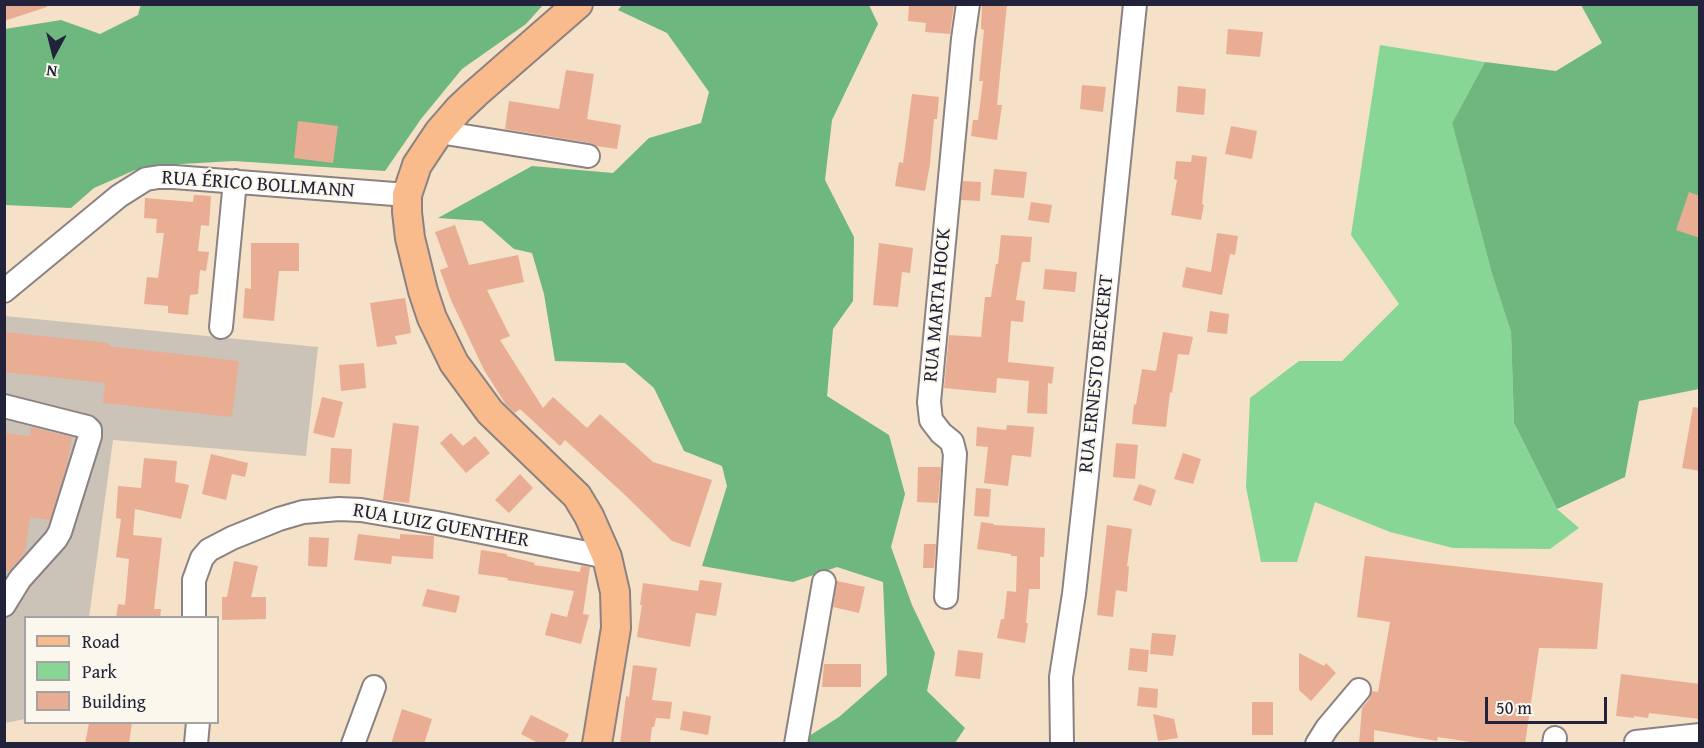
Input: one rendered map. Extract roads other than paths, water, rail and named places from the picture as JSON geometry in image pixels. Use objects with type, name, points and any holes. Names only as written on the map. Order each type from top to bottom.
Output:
[{"type":"main road","points":[[578,4],[459,108],[439,132],[417,165],[407,195],[410,238],[423,291],[432,318],[454,363],[490,412],[577,496],[589,516],[607,557],[615,592],[616,628],[597,744]]},
{"type":"street","name":"RUA MARTA HOCK","points":[[946,597],[956,454],[952,442],[931,420],[929,402],[968,4]]},
{"type":"street","name":"RUA ERNESTO BECKERT","points":[[1062,744],[1061,677],[1074,594],[1135,4]]},
{"type":"street","points":[[439,132],[588,156]]},
{"type":"street","name":"RUA ÉRICO BOLLMANN","points":[[4,291],[119,196],[146,179],[174,177],[407,195]]},
{"type":"street","points":[[220,327],[235,181]]},
{"type":"street","points":[[4,406],[87,427],[90,430],[60,532],[20,579],[4,605]]},
{"type":"street","name":"RUA LUIZ GUENTHER","points":[[194,616],[194,580],[202,558],[209,550],[232,538],[303,512],[361,510],[437,522],[607,557]]},
{"type":"street","points":[[796,744],[824,582]]},
{"type":"street","points":[[353,744],[375,687]]},
{"type":"street","points":[[1317,744],[1327,728],[1359,690]]},
{"type":"street","points":[[196,744],[198,724]]},
{"type":"street","points":[[1636,742],[1700,735]]}]
